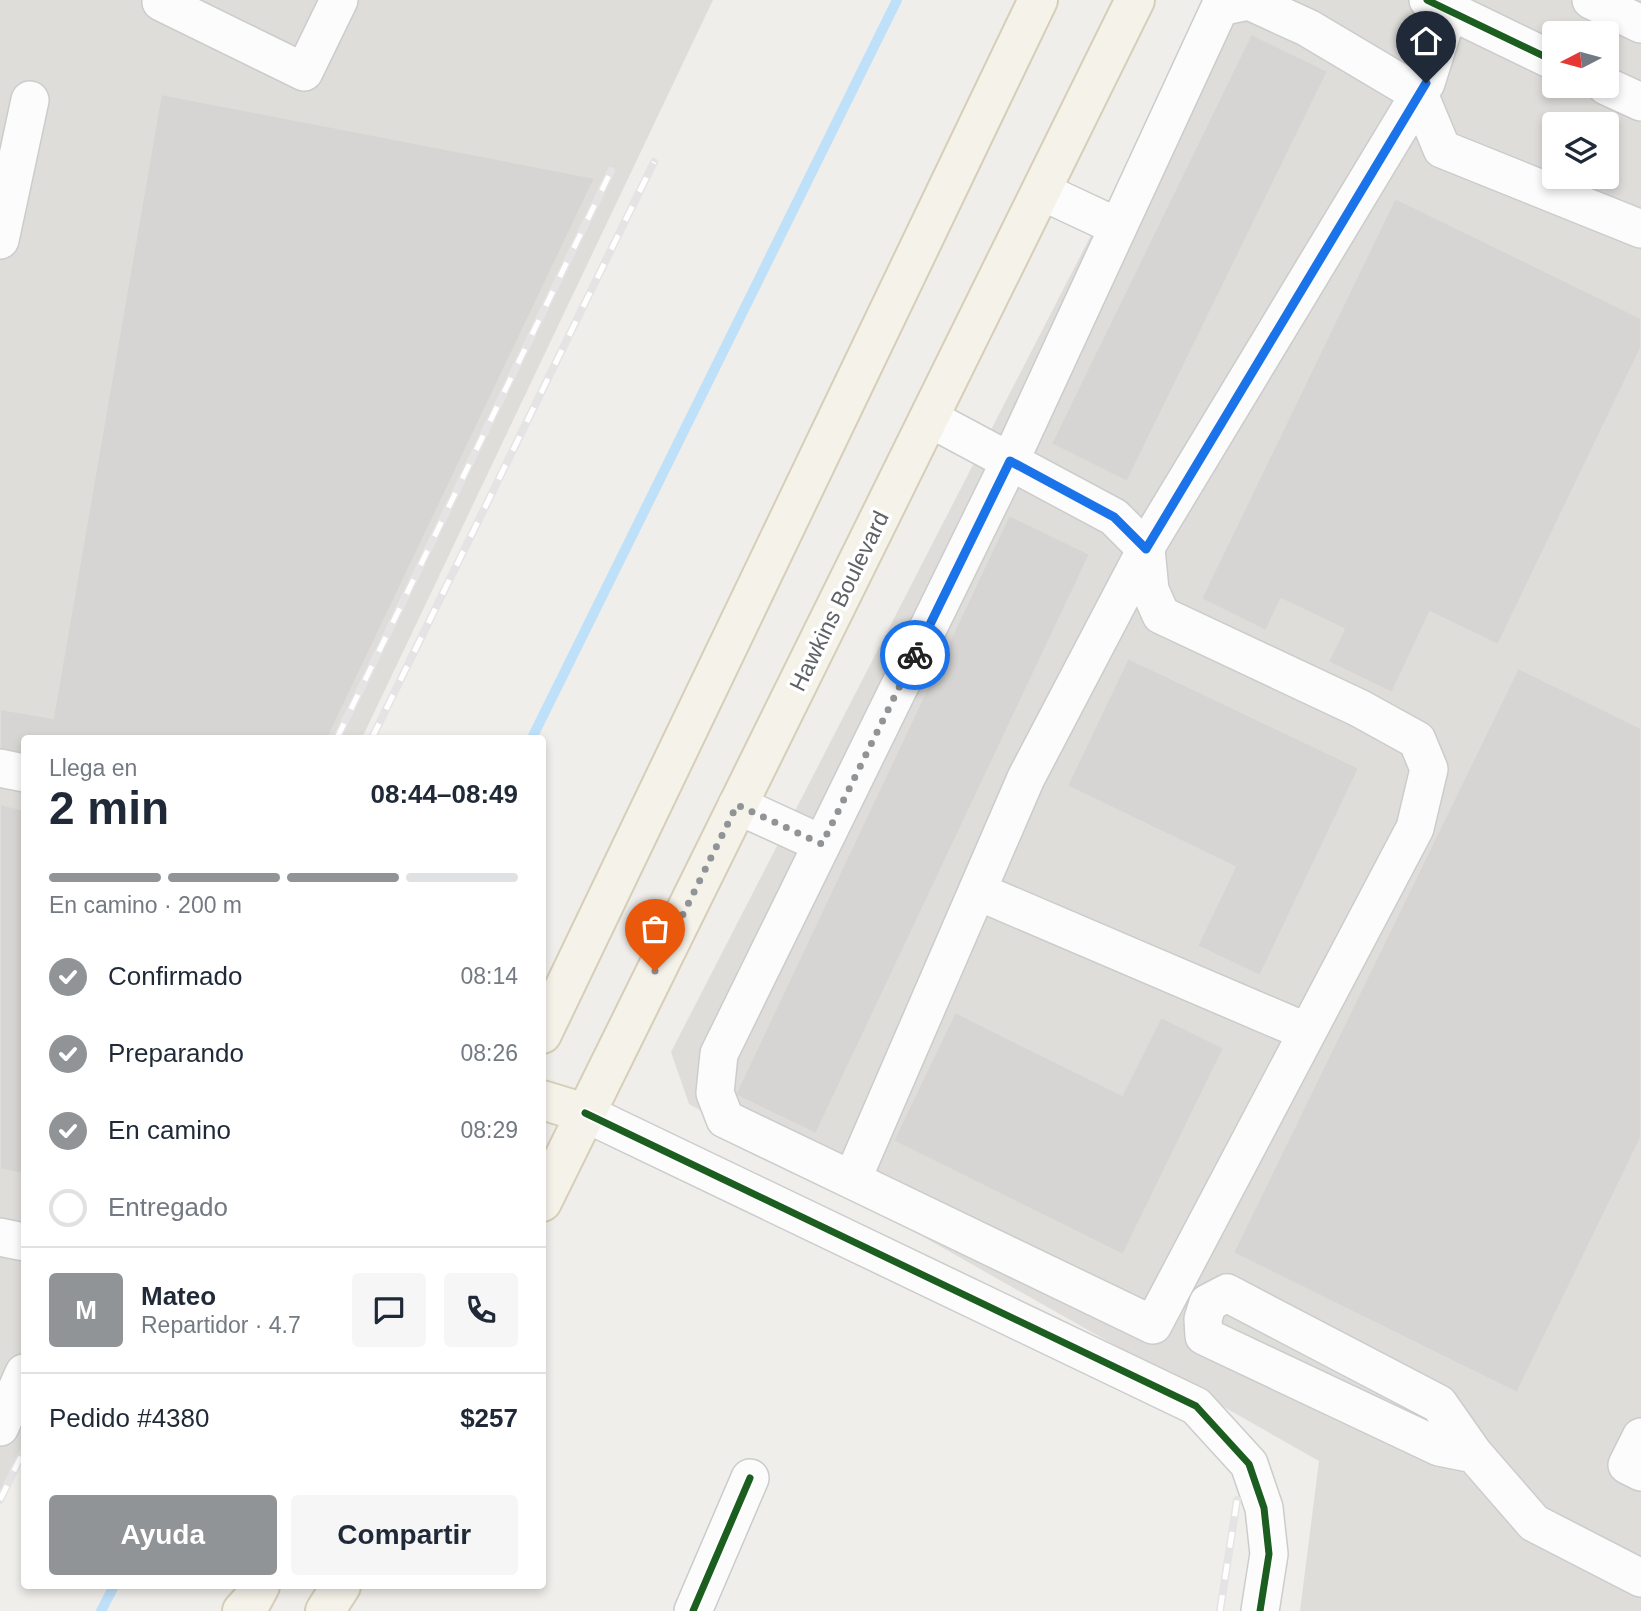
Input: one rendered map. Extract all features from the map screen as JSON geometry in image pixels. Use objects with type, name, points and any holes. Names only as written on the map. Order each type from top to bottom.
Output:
[{"type":"main road","points":[[546,1026],[1038,0]]},
{"type":"main road","name":"Hawkins Boulevard","points":[[546,1194],[1135,0]]},
{"type":"main road","points":[[546,1101],[585,1113]]},
{"type":"main road","points":[[242,1611],[258,1589]]},
{"type":"main road","points":[[325,1611],[339,1589]]},
{"type":"street","points":[[162,0],[161,2],[303,72],[339,0]]},
{"type":"street","points":[[1591,0],[1637,15]]},
{"type":"street","points":[[929,418],[1010,461],[1114,517],[1146,549],[1150,590],[1161,615],[1359,708],[1417,740],[1429,769],[1415,828],[1153,1325],[725,1119],[715,1094],[719,1054],[1010,461],[1220,7],[1249,1],[1308,27],[1419,94],[1442,149],[1641,229]]},
{"type":"street","points":[[852,1180],[1026,778],[1146,549],[1426,83],[1438,5],[1542,55]]},
{"type":"street","points":[[1619,92],[1641,102]]},
{"type":"street","points":[[0,240],[30,100]]},
{"type":"street","points":[[1041,191],[1118,227]]},
{"type":"street","points":[[0,768],[21,772]]},
{"type":"street","points":[[737,805],[822,844]]},
{"type":"street","points":[[977,891],[1307,1032]]},
{"type":"street","points":[[585,1113],[1196,1406],[1249,1464],[1264,1508],[1269,1554],[1261,1611]]},
{"type":"street","points":[[0,1237],[21,1241]]},
{"type":"street","points":[[1474,1454],[1439,1447],[1204,1336],[1203,1319],[1208,1303],[1227,1293],[1439,1404],[1474,1454],[1534,1523],[1641,1578]]},
{"type":"street","points":[[0,1427],[21,1380]]},
{"type":"street","points":[[1641,1437],[1627,1465],[1641,1472]]},
{"type":"street","points":[[693,1611],[750,1478]]},
{"type":"shaded area","points":[[0,0],[713,0],[363,735],[21,735],[21,1454],[0,1499]]},
{"type":"shaded area","points":[[1212,0],[1641,0],[1641,1611],[1300,1611],[1319,1461],[689,1104],[671,1052]]},
{"type":"building","points":[[1251,34],[1328,71],[1127,482],[1051,444]]},
{"type":"building","points":[[161,94],[595,178],[329,735],[21,735],[21,753],[0,749],[0,709],[53,718]]},
{"type":"building","points":[[1395,198],[1641,318],[1641,348],[1498,645],[1430,612],[1392,693],[1328,662],[1344,629],[1281,599],[1266,631],[1201,599]]},
{"type":"building","points":[[1009,515],[1090,554],[816,1134],[735,1095]]},
{"type":"building","points":[[1128,658],[1359,768],[1260,976],[1197,946],[1235,867],[1067,786]]},
{"type":"building","points":[[1518,668],[1641,728],[1641,1138],[1517,1393],[1233,1253]]},
{"type":"building","points":[[0,804],[21,809],[21,1173],[0,1169]]},
{"type":"building","points":[[955,1012],[1122,1095],[1161,1017],[1224,1048],[1123,1255],[893,1141]]},
{"type":"waterway","points":[[533,735],[897,0]]},
{"type":"waterway","points":[[101,1611],[112,1589]]},
{"type":"railway","points":[[373,735],[654,162]]},
{"type":"railway","points":[[338,735],[611,171]]},
{"type":"railway","points":[[0,1500],[21,1456]]},
{"type":"railway","points":[[1220,1611],[1237,1500]]},
{"type":"cycle path","points":[[1427,0],[1542,55]]},
{"type":"cycle path","points":[[585,1113],[1196,1406],[1249,1464],[1264,1508],[1269,1554],[1260,1611]]},
{"type":"cycle path","points":[[693,1611],[750,1478]]},
{"type":"way so far","points":[[655,971],[737,805],[822,844],[915,655]]},
{"type":"route","points":[[915,655],[1010,461],[1114,517],[1146,549],[1426,83]]}]
